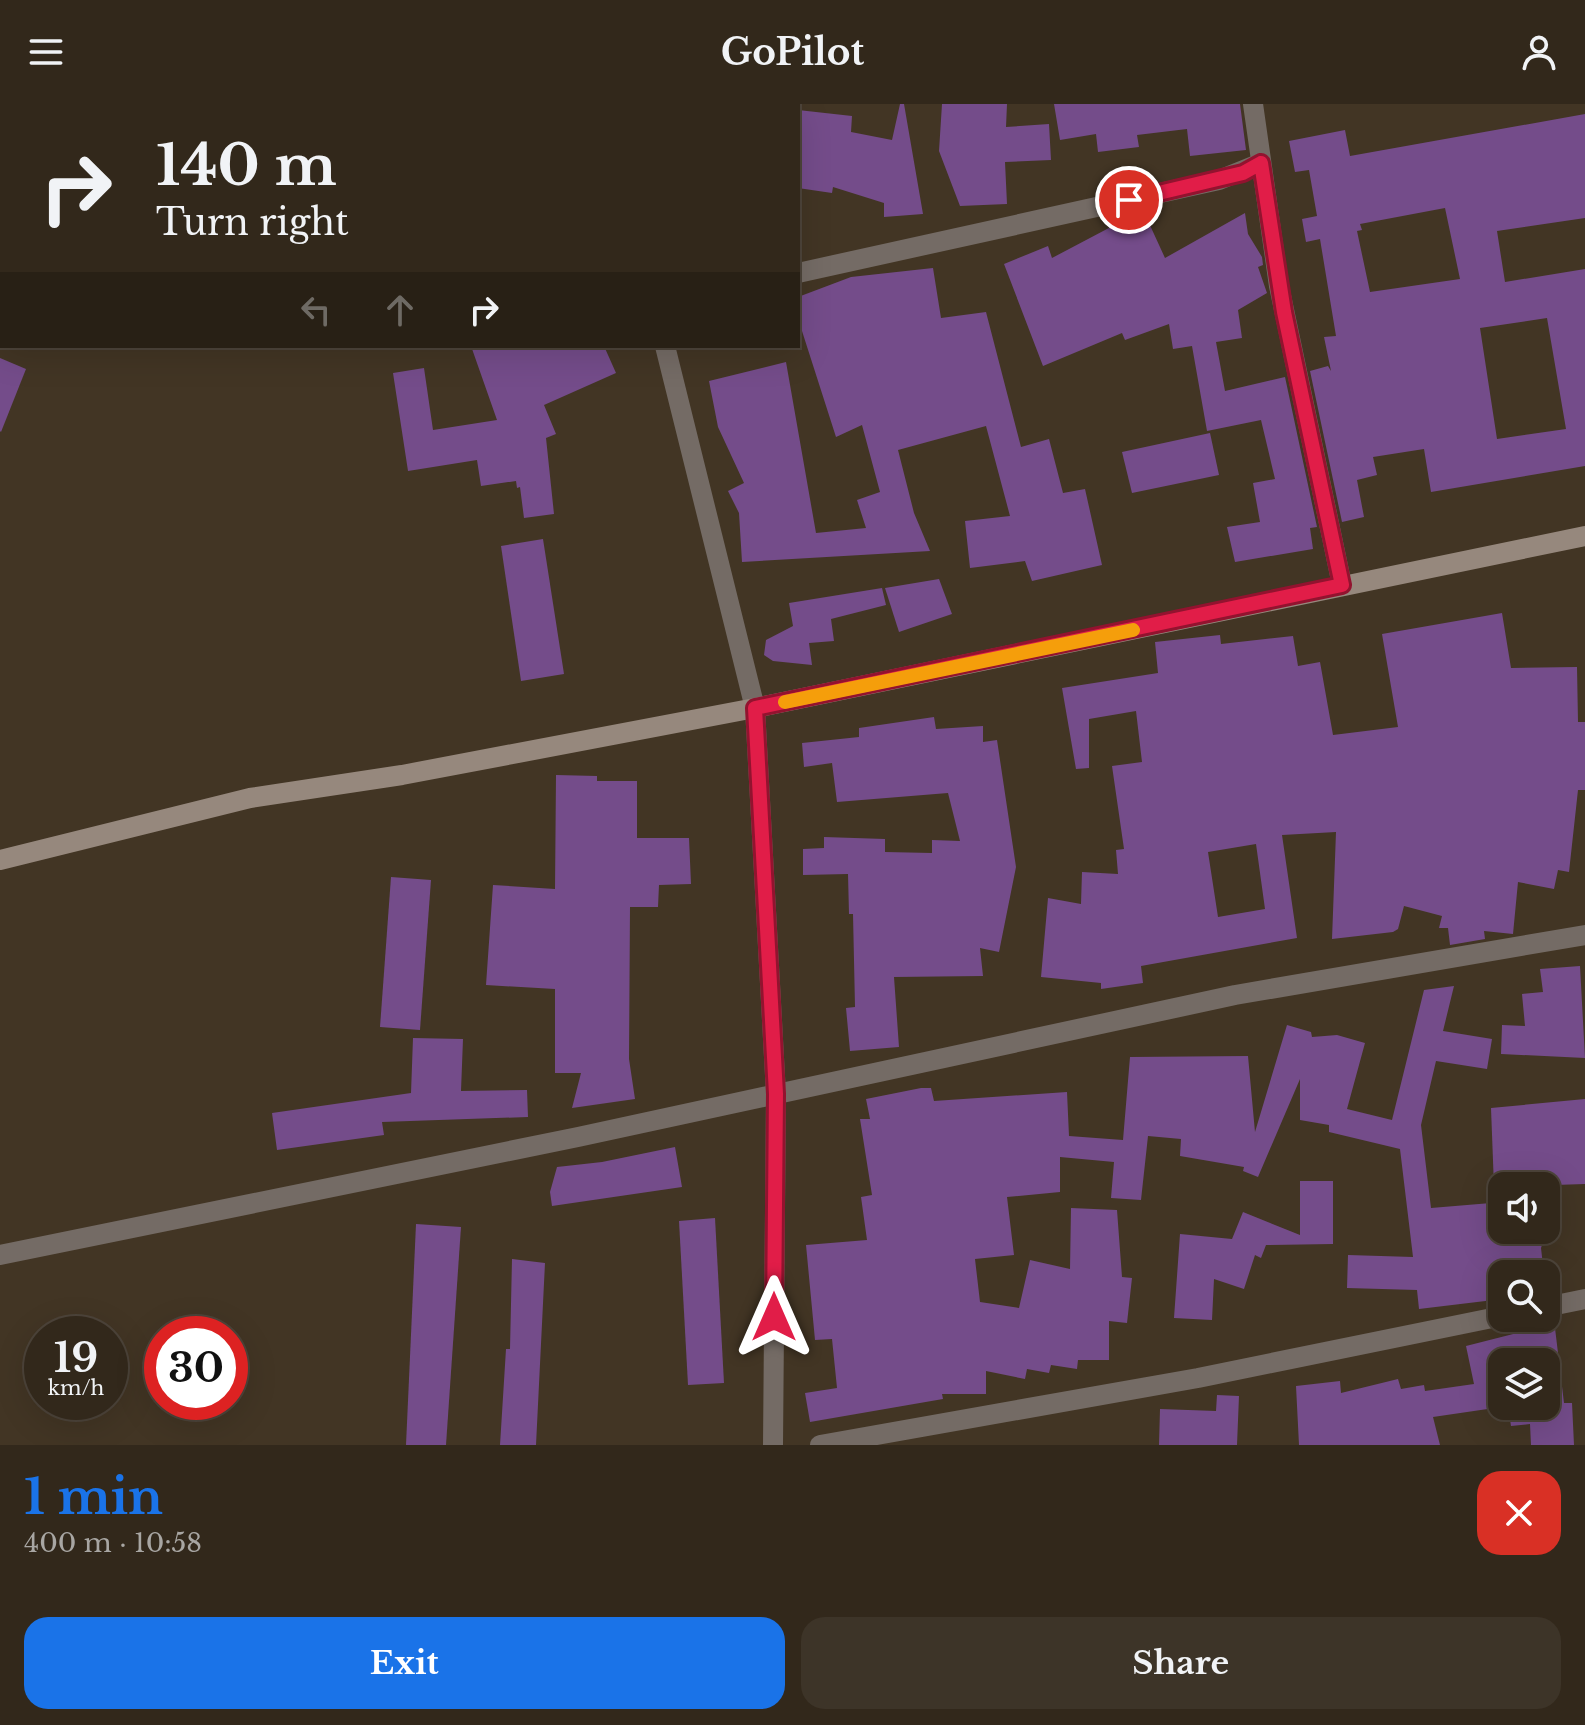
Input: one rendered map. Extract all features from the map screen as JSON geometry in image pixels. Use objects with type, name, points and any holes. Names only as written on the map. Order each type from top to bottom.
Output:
[{"type":"main road","points":[[0,860],[250,798],[402,775],[755,708],[1585,536]]},
{"type":"street","points":[[1253,104],[1294,364],[1342,585]]},
{"type":"street","points":[[800,273],[1219,180],[1243,173],[1261,163]]},
{"type":"street","points":[[665,348],[755,708],[776,1094],[773,1445]]},
{"type":"street","points":[[0,1255],[1235,995],[1585,935]]},
{"type":"street","points":[[1560,1304],[1585,1299]]},
{"type":"street","points":[[820,1445],[1198,1378],[1488,1319]]},
{"type":"building","points":[[900,104],[904,104],[923,214],[884,217],[884,203],[833,187],[832,193],[800,188],[800,110],[852,116],[851,132],[892,140]]},
{"type":"building","points":[[942,104],[1007,104],[1006,127],[1049,124],[1051,160],[1005,162],[1007,204],[960,206],[939,151]]},
{"type":"building","points":[[1054,104],[1240,104],[1246,150],[1190,156],[1187,129],[1137,135],[1139,147],[1098,152],[1096,134],[1060,140]]},
{"type":"building","points":[[1585,114],[1585,218],[1497,231],[1505,282],[1585,269],[1585,466],[1431,492],[1424,449],[1373,457],[1377,475],[1357,480],[1364,517],[1342,522],[1310,371],[1328,366],[1331,371],[1324,337],[1336,336],[1320,239],[1306,242],[1302,219],[1317,216],[1309,170],[1295,172],[1289,141],[1345,130],[1350,156]],"holes":[[[1445,208],[1460,279],[1370,292],[1357,231],[1362,230],[1360,224]],[[1547,318],[1566,429],[1497,439],[1480,328]]]},
{"type":"building","points":[[1143,210],[1165,258],[1245,213],[1248,234],[1262,257],[1263,265],[1258,267],[1267,293],[1238,310],[1242,338],[1216,342],[1225,391],[1285,377],[1317,527],[1310,528],[1313,549],[1235,562],[1227,527],[1260,522],[1253,483],[1275,479],[1261,420],[1207,431],[1192,346],[1173,349],[1169,324],[1125,340],[1122,333],[1043,366],[1004,264],[1048,246],[1052,258]]},
{"type":"building","points":[[933,268],[941,318],[986,312],[1021,447],[1049,439],[1063,493],[1085,489],[1102,565],[1032,581],[1025,561],[970,568],[965,521],[1010,516],[986,426],[898,450],[914,513],[930,551],[742,562],[739,513],[728,491],[744,483],[718,427],[709,381],[786,362],[816,533],[866,528],[857,500],[880,492],[862,425],[836,437],[800,332],[800,296],[851,277]]},
{"type":"building","points":[[472,348],[605,348],[616,373],[544,405],[556,434],[546,438],[554,514],[524,518],[520,487],[517,488],[516,481],[481,486],[477,460],[408,471],[393,373],[424,368],[433,430],[497,420]]},
{"type":"building","points":[[0,358],[26,369],[1,432],[0,431]]},
{"type":"building","points":[[1210,433],[1219,475],[1132,493],[1122,452]]},
{"type":"building","points":[[543,539],[564,674],[521,681],[501,546]]},
{"type":"building","points":[[939,579],[952,614],[899,632],[885,588]]},
{"type":"building","points":[[882,588],[886,605],[831,619],[834,641],[809,643],[812,665],[773,661],[764,655],[766,640],[793,626],[789,603]]},
{"type":"building","points":[[1502,613],[1511,668],[1577,667],[1578,722],[1585,722],[1585,790],[1578,790],[1569,872],[1558,870],[1554,889],[1518,882],[1513,934],[1484,931],[1485,939],[1450,945],[1448,928],[1439,928],[1442,916],[1404,906],[1398,929],[1393,932],[1332,939],[1336,832],[1282,835],[1297,938],[1141,966],[1143,983],[1101,989],[1101,983],[1041,977],[1048,898],[1081,904],[1082,872],[1118,874],[1116,850],[1124,849],[1112,766],[1142,762],[1136,711],[1089,719],[1089,768],[1076,769],[1062,688],[1158,673],[1155,642],[1220,635],[1221,644],[1293,636],[1298,666],[1320,662],[1333,735],[1398,727],[1382,634]],"holes":[[[1256,844],[1265,909],[1218,917],[1208,852]]]},
{"type":"building","points":[[934,717],[936,729],[983,726],[983,742],[997,740],[1016,867],[999,952],[980,948],[983,976],[894,977],[899,1047],[850,1051],[846,1008],[855,1007],[853,914],[849,914],[848,874],[803,875],[803,849],[824,848],[824,837],[885,839],[885,852],[932,853],[932,840],[960,841],[948,793],[837,802],[832,763],[804,767],[802,743],[859,737],[859,728]]},
{"type":"building","points":[[556,775],[597,776],[597,781],[637,781],[637,838],[689,838],[691,884],[659,885],[658,907],[630,907],[629,1059],[635,1099],[572,1108],[581,1073],[555,1073],[555,989],[486,985],[493,885],[555,889]]},
{"type":"building","points":[[391,877],[431,880],[420,1030],[380,1027]]},
{"type":"building","points":[[1580,966],[1585,1058],[1501,1054],[1502,1025],[1525,1026],[1522,994],[1543,992],[1540,969]]},
{"type":"building","points":[[1454,986],[1443,1031],[1492,1039],[1487,1069],[1436,1061],[1421,1125],[1431,1208],[1488,1203],[1488,1244],[1542,1244],[1542,1260],[1488,1260],[1488,1301],[1419,1309],[1417,1290],[1347,1288],[1348,1255],[1413,1257],[1400,1149],[1329,1132],[1329,1125],[1300,1120],[1300,1079],[1258,1177],[1243,1171],[1244,1167],[1180,1156],[1181,1139],[1148,1136],[1141,1200],[1111,1198],[1114,1162],[1060,1157],[1060,1192],[1007,1197],[1014,1255],[975,1259],[980,1302],[1019,1308],[1030,1260],[1070,1269],[1071,1208],[1117,1210],[1122,1277],[1132,1278],[1127,1323],[1109,1321],[1109,1360],[1078,1360],[1077,1369],[1051,1365],[1049,1373],[1027,1369],[1025,1379],[986,1371],[986,1394],[942,1394],[943,1399],[810,1422],[805,1393],[837,1388],[832,1339],[815,1340],[806,1245],[867,1240],[861,1197],[872,1195],[860,1119],[870,1119],[866,1099],[921,1088],[931,1088],[934,1101],[1067,1092],[1069,1136],[1123,1140],[1130,1057],[1248,1056],[1255,1132],[1287,1025],[1311,1032],[1312,1037],[1337,1035],[1365,1043],[1347,1109],[1392,1120],[1424,990]]},
{"type":"building","points":[[413,1038],[463,1039],[461,1091],[527,1090],[528,1117],[382,1122],[384,1135],[277,1150],[272,1113],[411,1093]]},
{"type":"building","points":[[1585,1099],[1585,1184],[1560,1185],[1560,1172],[1493,1172],[1491,1108]]},
{"type":"building","points":[[675,1147],[682,1187],[552,1206],[550,1192],[557,1167],[602,1162]]},
{"type":"building","points":[[1300,1181],[1333,1181],[1333,1244],[1266,1245],[1261,1258],[1255,1255],[1244,1289],[1214,1279],[1212,1320],[1174,1318],[1180,1234],[1232,1239],[1243,1212],[1300,1235]]},
{"type":"building","points":[[715,1218],[724,1383],[688,1385],[679,1221]]},
{"type":"building","points":[[416,1224],[461,1227],[446,1445],[406,1445]]},
{"type":"building","points":[[512,1259],[545,1263],[536,1445],[500,1445],[506,1349],[510,1349]]},
{"type":"building","points":[[1521,1332],[1555,1332],[1557,1348],[1488,1348],[1488,1409],[1433,1417],[1440,1445],[1299,1445],[1296,1386],[1340,1381],[1341,1393],[1398,1379],[1401,1389],[1424,1385],[1425,1391],[1474,1384],[1466,1346]]},
{"type":"building","points":[[1560,1370],[1564,1403],[1572,1403],[1574,1445],[1531,1445],[1530,1424],[1511,1426],[1510,1420],[1560,1420]]},
{"type":"building","points":[[1217,1395],[1239,1396],[1237,1445],[1159,1445],[1160,1409],[1216,1411]]},
{"type":"slow traffic","points":[[785,702],[1133,630]]},
{"type":"route","points":[[774,1317],[776,1094],[755,708],[1342,585],[1279,286],[1261,163],[1243,173],[1219,180],[1129,200]]}]
